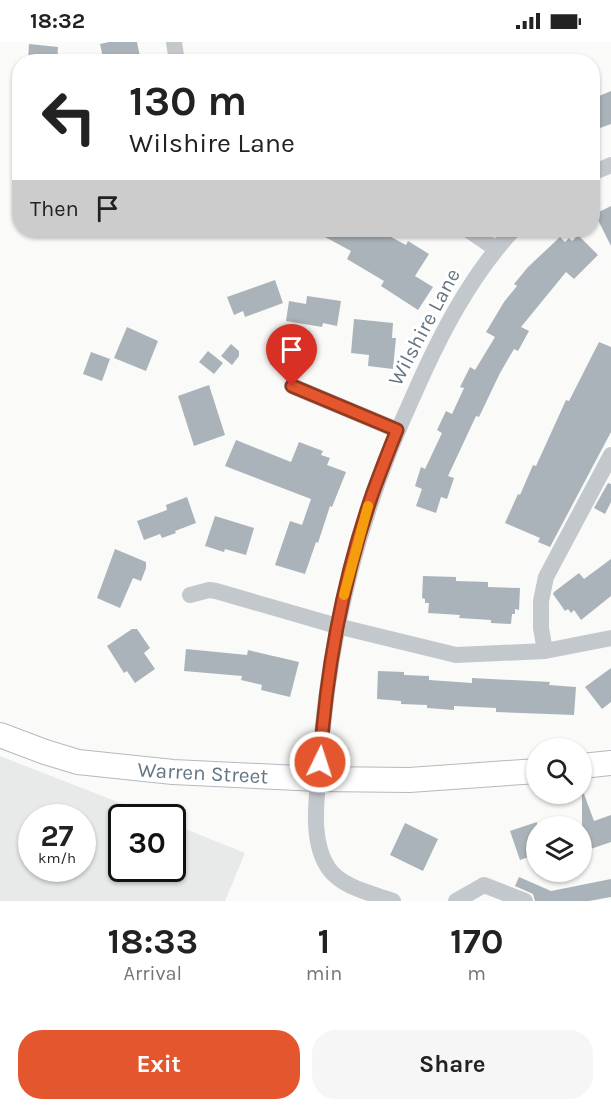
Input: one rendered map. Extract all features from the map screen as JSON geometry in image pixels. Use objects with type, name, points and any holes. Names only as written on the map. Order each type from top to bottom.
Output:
[{"type":"street","points":[[478,237],[496,249]]},
{"type":"street","name":"Wilshire Lane","points":[[319,779],[328,682],[337,626],[371,497],[397,430],[438,340],[478,273],[507,237]]},
{"type":"street","points":[[292,386],[397,430]]},
{"type":"street","points":[[545,651],[541,628],[541,601],[546,577],[611,455]]},
{"type":"street","points":[[190,596],[209,590],[216,591],[337,626],[456,655],[545,651],[611,638]]},
{"type":"street","name":"Warren Street","points":[[0,735],[78,762],[173,772],[319,779],[409,780],[526,772]]},
{"type":"street","points":[[592,765],[611,764]]},
{"type":"street","points":[[319,779],[316,827],[319,849],[330,870],[346,884],[393,901]]},
{"type":"street","points":[[456,901],[484,885],[525,901]]},
{"type":"shaded area","points":[[0,756],[123,804],[108,804],[108,882],[186,882],[186,829],[245,853],[225,901],[0,901]]},
{"type":"building","points":[[137,42],[139,54],[102,54],[100,44]]},
{"type":"building","points":[[29,44],[58,47],[58,54],[28,54]]},
{"type":"building","points":[[611,91],[611,124],[600,128],[600,96]]},
{"type":"building","points":[[611,206],[611,246],[600,224],[600,212]]},
{"type":"building","points":[[325,237],[391,237],[406,245],[408,241],[429,254],[415,276],[433,287],[418,310],[381,286],[384,281],[347,259],[351,251]]},
{"type":"building","points":[[560,237],[565,242],[569,238],[572,241],[580,237],[598,255],[574,279],[566,272],[521,327],[529,331],[518,351],[514,349],[479,417],[476,416],[448,476],[454,478],[447,499],[441,497],[436,513],[416,506],[422,489],[415,486],[421,467],[425,469],[442,433],[437,430],[446,411],[452,414],[464,388],[460,387],[470,367],[475,370],[495,337],[486,332],[504,302],[517,286],[514,284],[528,267]]},
{"type":"building","points":[[275,280],[283,303],[245,317],[243,311],[234,315],[227,297]]},
{"type":"building","points":[[307,296],[341,301],[337,326],[323,323],[322,327],[286,321],[289,301],[306,304]]},
{"type":"building","points":[[354,319],[393,323],[392,338],[396,338],[393,369],[368,366],[369,355],[351,353]]},
{"type":"building","points":[[127,327],[158,341],[146,371],[114,358]]},
{"type":"building","points":[[599,342],[611,347],[611,432],[550,547],[538,542],[540,538],[505,523],[533,465],[536,466],[566,400],[569,401]]},
{"type":"building","points":[[231,344],[239,351],[239,356],[232,365],[221,356]]},
{"type":"building","points":[[208,351],[223,363],[214,374],[199,362]]},
{"type":"building","points":[[91,352],[110,359],[102,381],[83,374]]},
{"type":"building","points":[[209,385],[225,435],[194,446],[178,396]]},
{"type":"building","points":[[236,440],[291,462],[299,442],[323,451],[321,455],[330,458],[327,465],[346,472],[332,507],[330,506],[305,574],[275,565],[290,521],[302,525],[311,499],[225,466]]},
{"type":"building","points":[[608,483],[611,484],[611,502],[605,514],[594,508]]},
{"type":"building","points":[[187,497],[196,523],[162,538],[160,534],[144,540],[137,521],[167,510],[166,505]]},
{"type":"building","points":[[215,516],[254,528],[246,555],[205,546]]},
{"type":"building","points":[[115,549],[146,562],[141,581],[133,578],[120,608],[97,598]]},
{"type":"building","points":[[611,559],[611,596],[581,620],[574,610],[571,613],[568,609],[565,611],[553,594],[554,592],[579,573],[584,579]]},
{"type":"building","points":[[423,576],[456,577],[456,581],[488,582],[488,587],[520,588],[519,610],[515,609],[515,614],[512,614],[511,624],[459,618],[460,615],[428,613],[429,603],[425,603],[425,599],[422,598]]},
{"type":"building","points":[[132,629],[137,629],[150,648],[144,653],[155,669],[135,683],[127,671],[124,673],[107,646]]},
{"type":"building","points":[[186,649],[247,655],[248,650],[299,662],[290,697],[261,690],[262,685],[241,680],[242,676],[184,671]]},
{"type":"building","points":[[611,668],[611,702],[602,709],[585,687]]},
{"type":"building","points":[[378,671],[429,676],[429,680],[472,683],[472,678],[550,682],[549,685],[576,687],[574,715],[496,712],[496,708],[454,706],[454,710],[427,708],[427,705],[401,704],[401,701],[377,699]]},
{"type":"building","points":[[582,804],[588,804],[594,821],[611,815],[611,842],[592,849],[592,816],[582,816]]},
{"type":"building","points":[[405,823],[438,839],[423,871],[390,855]]},
{"type":"building","points":[[526,826],[526,858],[520,860],[510,831]]},
{"type":"building","points":[[519,877],[551,891],[611,879],[611,897],[589,901],[535,901],[533,894],[515,886]]},
{"type":"slow traffic","points":[[344,595],[368,506]]},
{"type":"route","points":[[292,386],[397,430],[371,497],[347,582],[328,682],[320,762]]}]
